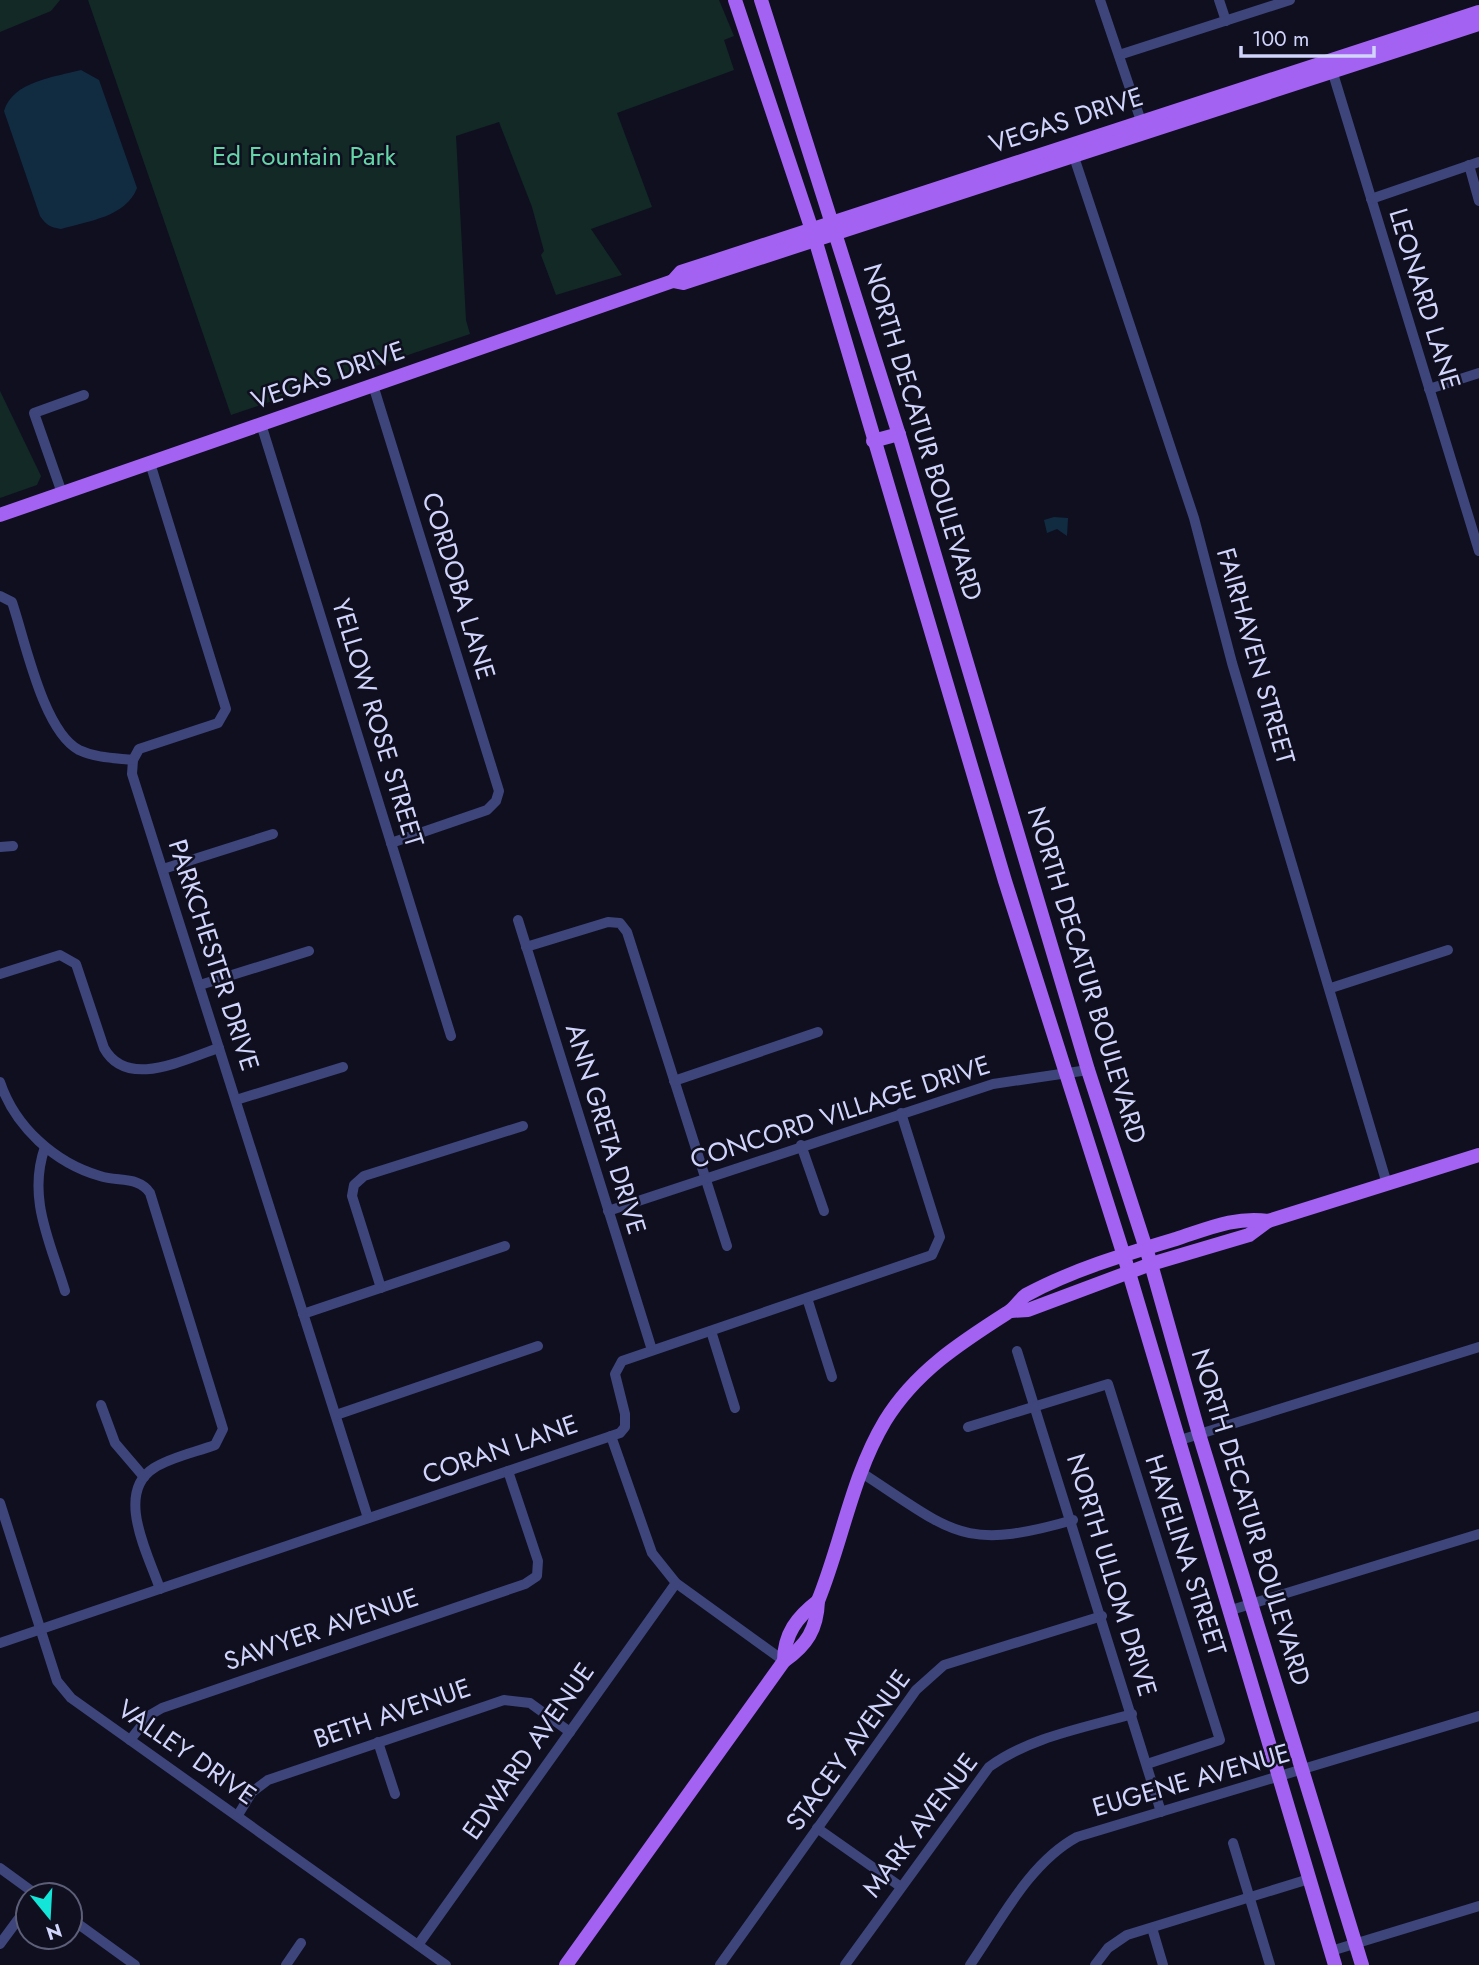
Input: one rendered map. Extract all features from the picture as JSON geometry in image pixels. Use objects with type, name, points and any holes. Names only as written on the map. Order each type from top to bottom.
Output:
[{"type":"main road","name":"NORTH DECATUR BOULEVARD","points":[[735,0],[813,233],[1005,881],[1129,1271],[1177,1441],[1333,1958]]},
{"type":"main road","name":"NORTH DECATUR BOULEVARD","points":[[761,0],[899,434],[1088,1070],[1151,1264],[1199,1434],[1362,1965]]},
{"type":"main road","name":"VEGAS DRIVE","points":[[0,514],[673,281],[683,283],[813,233],[1330,66],[1479,12]]},
{"type":"main road","name":"VEGAS DRIVE","points":[[1330,66],[1479,24]]},
{"type":"main road","points":[[873,441],[899,434]]},
{"type":"main road","points":[[946,680],[969,672]]},
{"type":"main road","points":[[1005,881],[1031,873]]},
{"type":"main road","points":[[1011,1311],[1028,1310],[1129,1271],[1249,1235],[1268,1221],[1479,1155]]},
{"type":"main road","points":[[566,1965],[784,1661],[784,1641],[802,1614],[818,1601],[862,1473],[885,1421],[909,1388],[942,1356],[971,1334],[1011,1311],[1024,1296],[1146,1248],[1245,1217],[1268,1221]]},
{"type":"street","points":[[1100,0],[1143,127]]},
{"type":"street","points":[[1219,0],[1226,21]]},
{"type":"street","points":[[1119,55],[1290,0]]},
{"type":"street","name":"LEONARD LANE","points":[[1330,66],[1479,551]]},
{"type":"street","name":"FAIRHAVEN STREET","points":[[1072,150],[1194,518],[1232,663],[1331,988],[1387,1184]]},
{"type":"street","points":[[1371,199],[1474,164],[1479,201]]},
{"type":"street","points":[[1429,389],[1479,373]]},
{"type":"street","name":"CORDOBA LANE","points":[[373,385],[499,791],[496,801],[487,810],[391,843]]},
{"type":"street","points":[[62,493],[34,413],[84,396]]},
{"type":"street","name":"YELLOW ROSE STREET","points":[[261,424],[451,1036]]},
{"type":"street","points":[[3,596],[12,602],[53,724],[76,749],[96,757],[133,760],[139,749],[218,723],[224,717],[226,709],[150,463]]},
{"type":"street","name":"PARKCHESTER DRIVE","points":[[133,760],[132,774],[368,1518]]},
{"type":"street","points":[[163,869],[273,834]]},
{"type":"street","points":[[0,847],[13,846]]},
{"type":"street","name":"ANN GRETA DRIVE","points":[[518,920],[652,1350]]},
{"type":"street","points":[[526,947],[608,922],[620,923],[627,932],[727,1246]]},
{"type":"street","points":[[1331,988],[1448,950]]},
{"type":"street","points":[[200,985],[309,951]]},
{"type":"street","points":[[0,974],[60,956],[69,958],[76,964],[104,1048],[109,1057],[121,1067],[141,1072],[219,1048]]},
{"type":"street","points":[[674,1081],[818,1032]]},
{"type":"street","points":[[236,1100],[343,1067]]},
{"type":"street","name":"CONCORD VILLAGE DRIVE","points":[[608,1211],[801,1145],[993,1084],[1088,1070]]},
{"type":"street","points":[[0,1082],[23,1125],[45,1147],[87,1172],[104,1178],[136,1181],[150,1193],[223,1429],[215,1445],[155,1468],[144,1477],[134,1499],[135,1512],[160,1589]]},
{"type":"street","name":"CORAN LANE","points":[[0,1643],[611,1436],[625,1427],[625,1414],[615,1374],[617,1366],[652,1350],[932,1255],[938,1247],[940,1237],[901,1113]]},
{"type":"street","points":[[381,1288],[352,1196],[354,1185],[364,1176],[523,1126]]},
{"type":"street","points":[[801,1145],[824,1211]]},
{"type":"street","points":[[45,1147],[37,1170],[36,1194],[65,1290]]},
{"type":"street","points":[[303,1314],[505,1246]]},
{"type":"street","points":[[807,1298],[832,1377]]},
{"type":"street","points":[[711,1331],[735,1408]]},
{"type":"street","points":[[336,1415],[538,1346]]},
{"type":"street","points":[[1177,1441],[1479,1347]]},
{"type":"street","name":"NORTH ULLOM DRIVE","points":[[1017,1351],[1073,1520],[1161,1812]]},
{"type":"street","name":"HAVELINA STREET","points":[[1034,1406],[1108,1384],[1220,1740],[1147,1764]]},
{"type":"street","points":[[101,1405],[115,1443],[144,1477]]},
{"type":"street","points":[[968,1427],[1034,1406]]},
{"type":"street","points":[[611,1436],[652,1553],[676,1583],[784,1661]]},
{"type":"street","name":"SAWYER AVENUE","points":[[130,1740],[150,1715],[162,1708],[525,1584],[537,1576],[538,1561],[508,1471]]},
{"type":"street","points":[[862,1473],[940,1524],[973,1536],[1012,1535],[1073,1520]]},
{"type":"street","name":"VALLEY DRIVE","points":[[0,1503],[57,1681],[71,1698],[446,1965]]},
{"type":"street","points":[[1228,1611],[1479,1534]]},
{"type":"street","name":"EDWARD AVENUE","points":[[418,1945],[676,1583]]},
{"type":"street","name":"STACEY AVENUE","points":[[720,1965],[916,1690],[934,1672],[944,1665],[1102,1616]]},
{"type":"street","name":"BETH AVENUE","points":[[238,1815],[252,1791],[268,1780],[504,1700],[530,1703],[570,1732]]},
{"type":"street","name":"MARK AVENUE","points":[[845,1965],[989,1767],[1008,1753],[1036,1742],[1132,1714]]},
{"type":"street","name":"EUGENE AVENUE","points":[[970,1965],[1037,1870],[1065,1844],[1077,1837],[1302,1772],[1479,1716]]},
{"type":"street","points":[[378,1742],[395,1794]]},
{"type":"street","points":[[817,1828],[901,1887]]},
{"type":"street","points":[[1233,1843],[1270,1965]]},
{"type":"street","points":[[0,1868],[18,1881]]},
{"type":"street","points":[[1095,1965],[1108,1948],[1127,1935],[1309,1879]]},
{"type":"street","points":[[1333,1958],[1356,1944],[1479,1906]]},
{"type":"street","points":[[0,1944],[14,1925]]},
{"type":"street","points":[[1152,1927],[1163,1965]]},
{"type":"street","points":[[84,1928],[135,1965]]},
{"type":"street","points":[[286,1965],[301,1943]]},
{"type":"green space","points":[[0,0],[60,0],[51,11],[0,32]]},
{"type":"green space","name":"Ed Fountain Park","points":[[88,0],[719,0],[734,36],[724,40],[734,70],[617,113],[652,207],[591,229],[622,275],[556,295],[541,255],[544,251],[532,207],[499,122],[456,136],[466,320],[470,334],[231,415]]},
{"type":"green space","points":[[0,391],[41,476],[37,485],[0,498]]},
{"type":"water","points":[[81,70],[99,80],[137,188],[132,198],[115,212],[61,229],[44,222],[40,216],[4,111],[16,93],[25,87]]},
{"type":"water","points":[[1054,517],[1068,518],[1067,536],[1057,529],[1047,533],[1044,520]]}]
